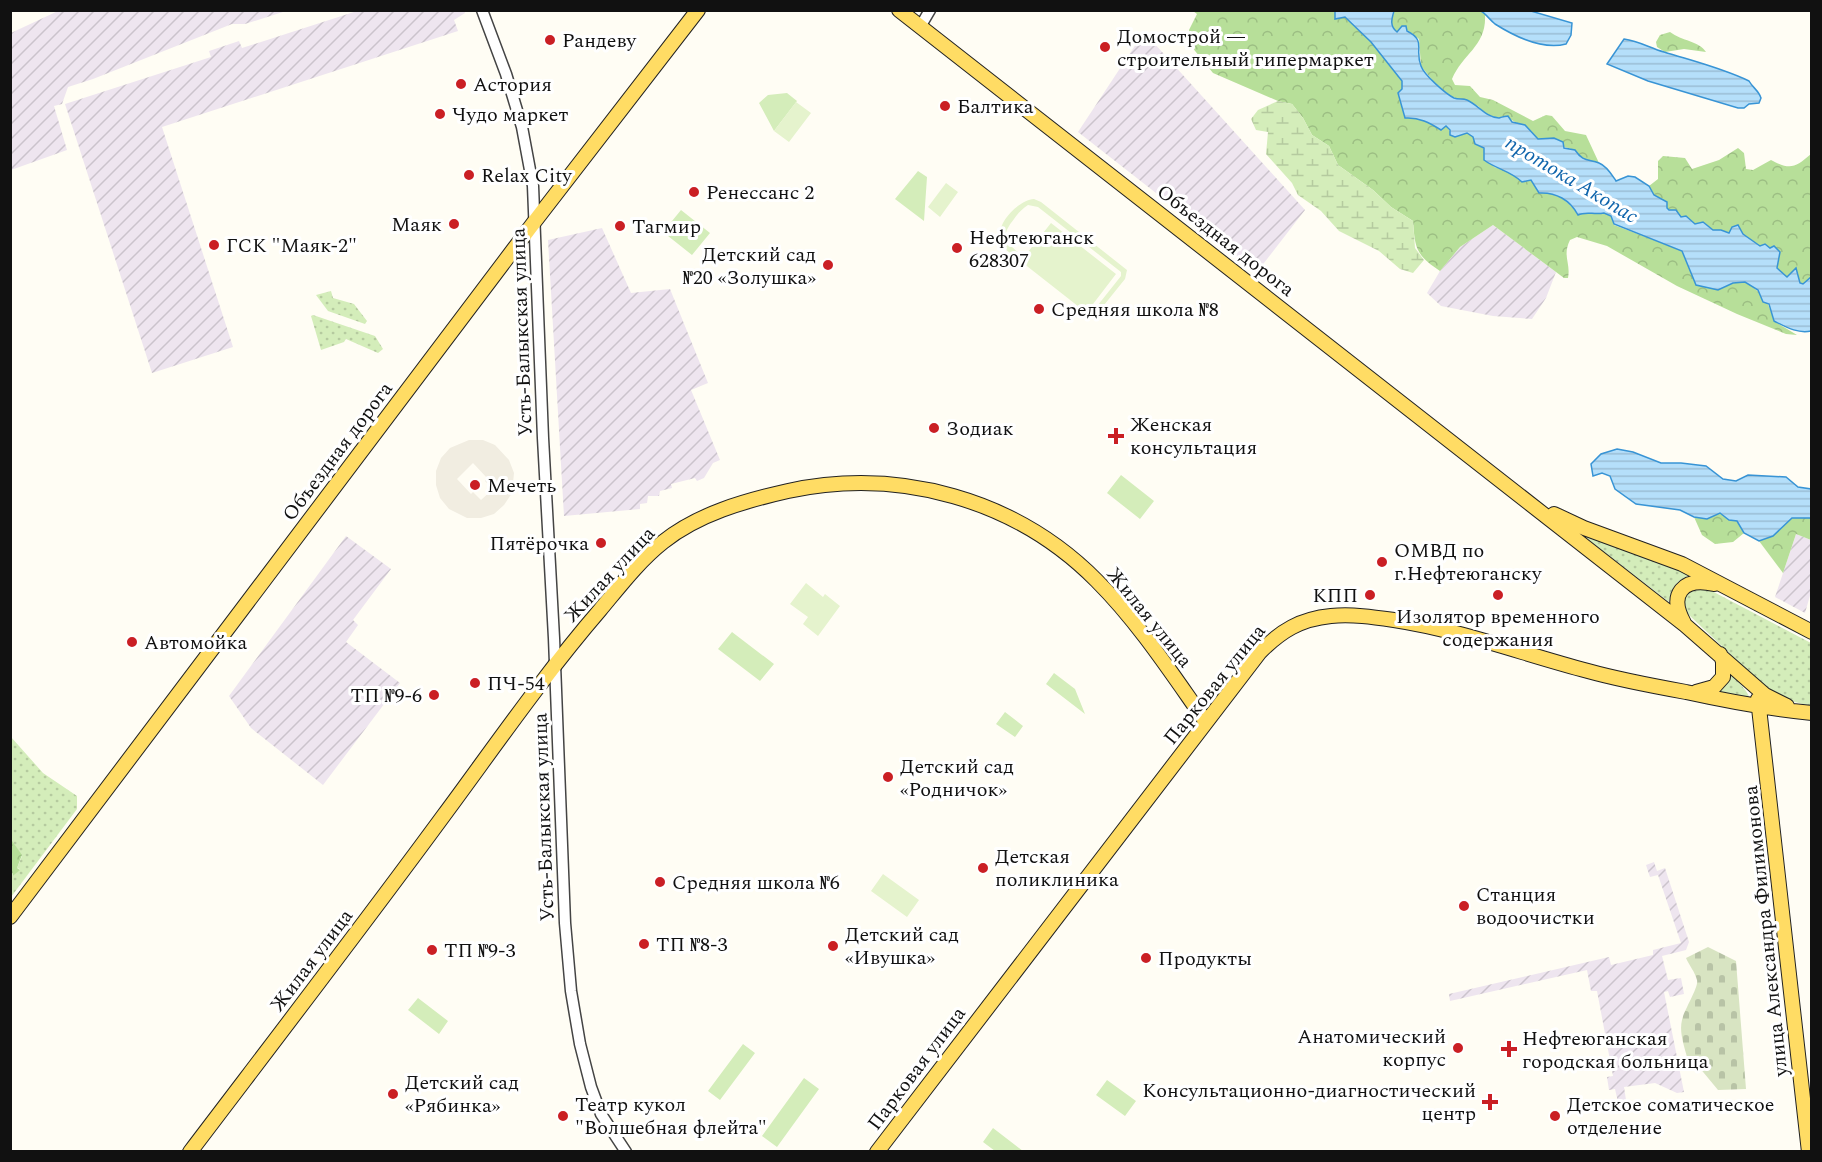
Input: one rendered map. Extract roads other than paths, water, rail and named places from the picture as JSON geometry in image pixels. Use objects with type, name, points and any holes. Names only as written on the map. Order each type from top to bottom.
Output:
[{"type":"main road","name":"Объездная дорога","points":[[10,917],[535,221],[698,10]]},
{"type":"main road","name":"Объездная дорога","points":[[899,10],[1528,500]]},
{"type":"main road","name":"Жилая улица","points":[[190,1152],[408,864],[555,664],[642,560],[666,539],[694,522],[750,501],[804,488],[849,483],[881,483],[923,488],[963,498],[1008,517],[1055,545],[1085,569],[1110,594],[1146,639],[1206,722]]},
{"type":"main road","points":[[1528,500],[1584,528],[1682,564],[1812,632]]},
{"type":"main road","points":[[1528,500],[1685,625],[1773,700],[1809,713]]},
{"type":"main road","points":[[1685,625],[1678,606],[1680,592],[1686,586],[1702,581],[1725,586]]},
{"type":"main road","name":"Парковая улица","points":[[878,1152],[1260,652],[1286,628],[1300,622],[1340,615],[1381,618],[1432,627],[1589,672],[1760,706],[1809,713]]},
{"type":"main road","points":[[1691,693],[1705,691],[1719,682],[1724,670],[1719,654]]},
{"type":"main road","name":"улица Александра Филимонова","points":[[1748,681],[1755,691],[1760,706],[1809,1152]]},
{"type":"street","name":"Усть-Балыкская улица","points":[[482,10],[506,74],[522,127],[533,186],[566,930],[571,991],[580,1044],[591,1087],[601,1114],[626,1152]]},
{"type":"street","points":[[920,27],[930,10]]},
{"type":"water","name":"протока Акопас","points":[[1335,11],[1394,11],[1392,22],[1394,30],[1397,32],[1402,26],[1406,26],[1407,31],[1417,38],[1419,60],[1423,70],[1450,96],[1467,100],[1495,117],[1508,116],[1512,122],[1525,125],[1538,139],[1554,138],[1563,142],[1564,148],[1575,150],[1583,158],[1604,166],[1616,181],[1628,176],[1635,177],[1649,186],[1654,195],[1667,202],[1669,210],[1676,210],[1681,217],[1686,216],[1695,224],[1703,222],[1713,230],[1729,233],[1732,227],[1738,225],[1743,234],[1760,246],[1765,244],[1770,248],[1774,246],[1780,252],[1777,268],[1787,277],[1796,268],[1800,283],[1803,284],[1811,277],[1811,331],[1797,331],[1774,321],[1769,304],[1763,302],[1758,290],[1745,282],[1733,283],[1718,290],[1696,285],[1682,251],[1614,224],[1611,216],[1604,213],[1578,215],[1562,198],[1539,193],[1531,180],[1522,182],[1484,160],[1484,148],[1475,144],[1473,137],[1467,133],[1455,137],[1450,135],[1450,130],[1446,126],[1441,130],[1415,118],[1405,118],[1398,93],[1402,89],[1402,81],[1371,42],[1345,17],[1335,19]]},
{"type":"water","points":[[1481,11],[1531,11],[1572,23],[1571,35],[1566,44],[1538,43],[1503,29]]},
{"type":"water","points":[[1624,39],[1739,76],[1749,81],[1761,98],[1759,103],[1738,108],[1648,81],[1607,64]]},
{"type":"water","points":[[1617,449],[1633,452],[1661,463],[1706,466],[1723,479],[1736,481],[1748,475],[1786,477],[1798,487],[1811,489],[1811,518],[1792,518],[1773,536],[1759,541],[1744,533],[1737,521],[1729,520],[1720,513],[1707,519],[1694,517],[1680,510],[1636,504],[1615,489],[1610,476],[1602,473],[1593,476],[1591,464],[1601,454]]},
{"type":"place","name":"Рандеву","points":[[550,40]]},
{"type":"place","name":"Домострой — строительный гипермаркет","points":[[1105,47]]},
{"type":"place","name":"Астория","points":[[461,84]]},
{"type":"place","name":"Балтика","points":[[945,106]]},
{"type":"place","name":"Чудо маркет","points":[[440,114]]},
{"type":"place","name":"Relax City","points":[[469,175]]},
{"type":"place","name":"Ренессанс 2","points":[[694,192]]},
{"type":"place","name":"Маяк","points":[[454,224]]},
{"type":"place","name":"Тагмир","points":[[620,226]]},
{"type":"place","name":"ГСК \"Маяк-2\"","points":[[214,245]]},
{"type":"place","name":"Нефтеюганск 628307","points":[[957,248]]},
{"type":"place","name":"Детский сад №20 «Золушка»","points":[[828,265]]},
{"type":"place","name":"Средняя школа №8","points":[[1039,309]]},
{"type":"place","name":"Зодиак","points":[[934,428]]},
{"type":"place","name":"Женская консультация","points":[[1116,436]]},
{"type":"place","name":"Мечеть","points":[[475,485]]},
{"type":"place","name":"Пятёрочка","points":[[601,543]]},
{"type":"place","name":"ОМВД по г.Нефтеюганску","points":[[1382,562]]},
{"type":"place","name":"КПП","points":[[1370,595]]},
{"type":"place","name":"Изолятор временного содержания","points":[[1498,595]]},
{"type":"place","name":"Автомойка","points":[[132,642]]},
{"type":"place","name":"ПЧ-54","points":[[475,683]]},
{"type":"place","name":"ТП №9-6","points":[[434,695]]},
{"type":"place","name":"Детский сад «Родничок»","points":[[888,777]]},
{"type":"place","name":"Детская поликлиника","points":[[983,868]]},
{"type":"place","name":"Средняя школа №6","points":[[660,882]]},
{"type":"place","name":"Станция водоочистки","points":[[1464,906]]},
{"type":"place","name":"ТП №8-3","points":[[644,944]]},
{"type":"place","name":"Детский сад «Ивушка»","points":[[833,946]]},
{"type":"place","name":"ТП №9-3","points":[[432,950]]},
{"type":"place","name":"Продукты","points":[[1146,958]]},
{"type":"place","name":"Анатомический корпус","points":[[1458,1048]]},
{"type":"place","name":"Нефтеюганская городская больница","points":[[1509,1049]]},
{"type":"place","name":"Детский сад «Рябинка»","points":[[393,1094]]},
{"type":"place","name":"Консультационно-диагностический центр","points":[[1490,1102]]},
{"type":"place","name":"Театр кукол \"Волшебная флейта\"","points":[[563,1116]]},
{"type":"place","name":"Детское соматическое отделение","points":[[1555,1116]]}]
